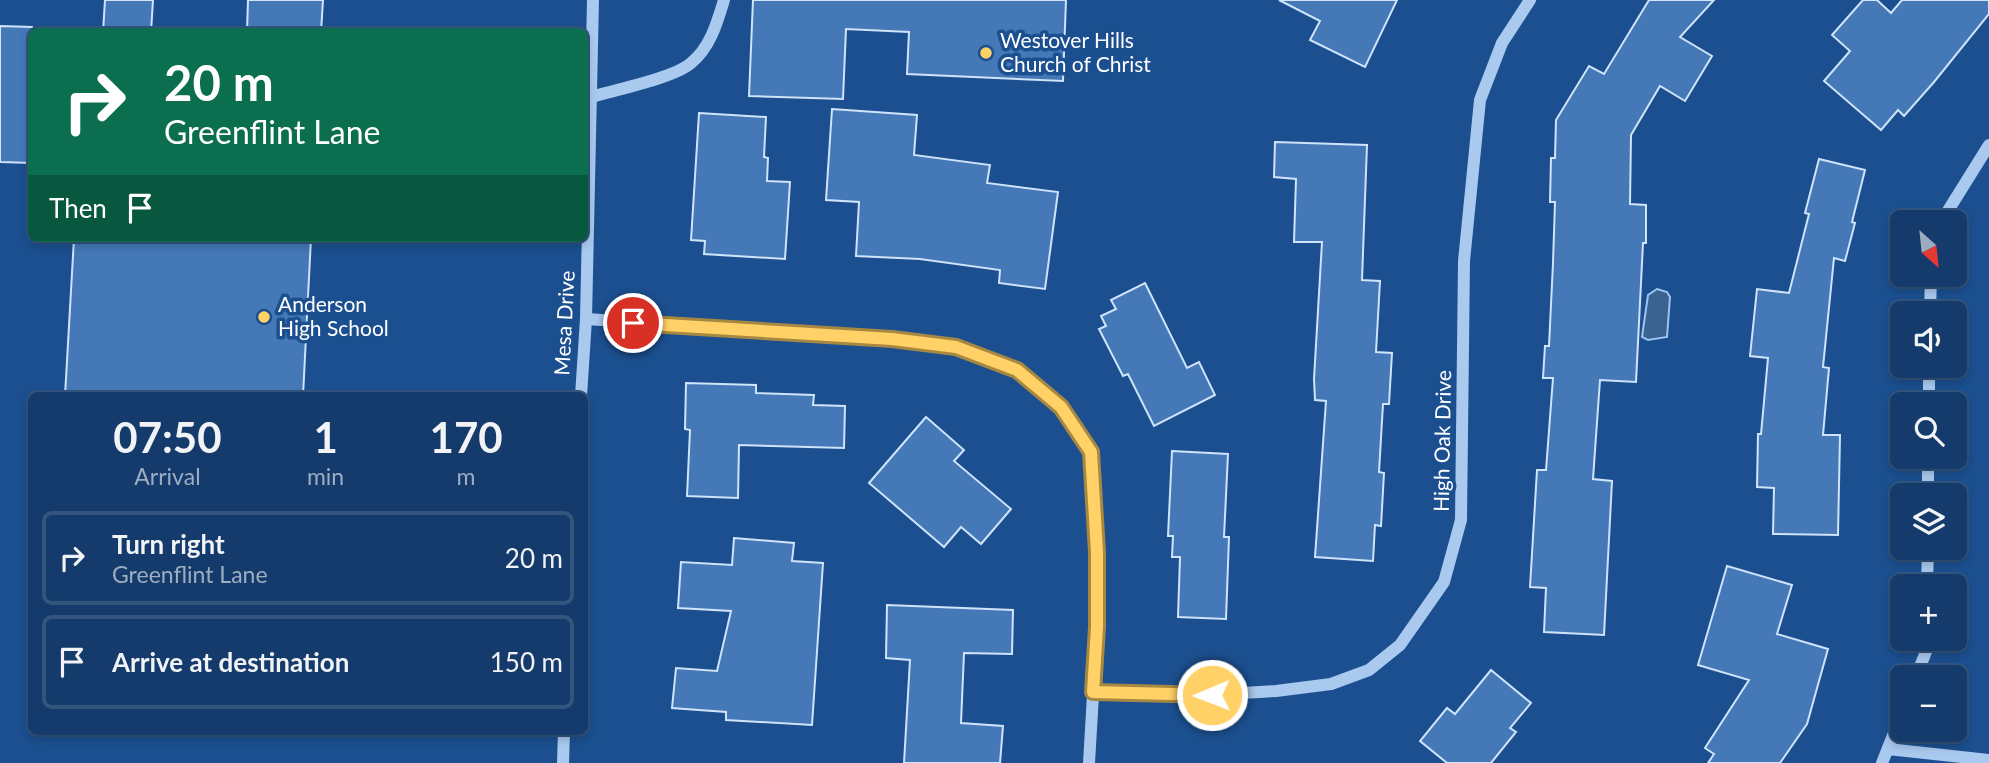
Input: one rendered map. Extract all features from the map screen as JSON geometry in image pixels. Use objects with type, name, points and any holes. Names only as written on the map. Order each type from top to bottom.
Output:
[{"type":"street","name":"Mesa Drive","points":[[588,230],[593,0]]},
{"type":"street","points":[[591,97],[690,65],[706,46],[724,0]]},
{"type":"street","name":"High Oak Drive","points":[[1093,692],[1191,696],[1331,684],[1369,670],[1400,645],[1444,582],[1461,520],[1464,261],[1480,100],[1502,43],[1530,0]]},
{"type":"street","points":[[1948,210],[1989,145]]},
{"type":"street","name":"Mesa Drive","points":[[580,392],[588,242]]},
{"type":"street","points":[[586,319],[892,339],[956,347],[1017,370],[1061,407],[1091,452],[1097,552],[1097,627],[1089,763]]},
{"type":"street","points":[[563,763],[564,735]]},
{"type":"street","points":[[1882,763],[1891,742]]},
{"type":"street","points":[[1888,749],[1989,760]]},
{"type":"water","points":[[1657,289],[1667,292],[1670,297],[1667,337],[1648,340],[1642,337],[1648,295]]},
{"type":"building","points":[[105,0],[153,0],[151,28],[103,28]]},
{"type":"building","points":[[248,0],[323,0],[321,28],[247,28]]},
{"type":"building","name":"Westover Hills Church of Christ","points":[[753,0],[1066,0],[1063,81],[907,74],[909,32],[846,29],[843,99],[749,96]]},
{"type":"building","points":[[1279,0],[1397,0],[1365,67],[1310,40],[1320,21]]},
{"type":"building","points":[[1649,0],[1714,0],[1680,37],[1712,56],[1685,101],[1660,86],[1631,135],[1630,204],[1646,205],[1646,243],[1643,243],[1636,382],[1600,380],[1593,479],[1612,481],[1604,635],[1544,632],[1546,588],[1530,587],[1537,470],[1546,470],[1553,378],[1543,378],[1545,346],[1549,346],[1555,202],[1550,202],[1551,158],[1555,158],[1556,120],[1589,66],[1604,74]]},
{"type":"building","points":[[1863,0],[1877,0],[1891,13],[1902,0],[1989,0],[1989,14],[1934,82],[1904,116],[1898,110],[1881,130],[1824,81],[1850,51],[1832,35]]},
{"type":"building","points":[[0,26],[32,27],[28,28],[28,163],[0,162]]},
{"type":"building","points":[[832,109],[917,115],[914,155],[990,165],[987,183],[1058,192],[1045,289],[999,283],[1000,270],[920,259],[856,256],[859,202],[826,200]]},
{"type":"building","points":[[699,113],[766,117],[764,157],[768,158],[767,181],[790,182],[785,259],[704,254],[705,241],[691,240]]},
{"type":"building","points":[[1275,142],[1367,145],[1362,280],[1380,281],[1376,352],[1392,353],[1389,404],[1383,404],[1379,472],[1384,473],[1381,526],[1375,525],[1373,561],[1315,557],[1326,401],[1315,400],[1314,379],[1322,242],[1294,242],[1296,179],[1274,177]]},
{"type":"building","points":[[1819,159],[1865,170],[1845,261],[1834,258],[1823,367],[1829,368],[1823,435],[1840,435],[1838,535],[1773,534],[1774,488],[1757,487],[1758,434],[1761,434],[1768,358],[1750,356],[1757,289],[1789,293],[1809,214],[1805,213]]},
{"type":"building","points":[[74,242],[311,242],[303,392],[65,392]]},
{"type":"building","points":[[1145,283],[1187,368],[1199,362],[1215,395],[1154,426],[1128,374],[1123,376],[1099,329],[1106,326],[1101,316],[1116,309],[1111,300]]},
{"type":"building","points":[[686,383],[756,385],[756,393],[814,395],[813,405],[845,406],[844,448],[739,445],[738,498],[687,496],[690,430],[685,429]]},
{"type":"building","points":[[926,417],[964,450],[954,461],[1011,509],[981,544],[961,527],[944,547],[869,483]]},
{"type":"building","points":[[1172,451],[1228,454],[1224,537],[1229,537],[1226,619],[1178,617],[1180,557],[1172,557],[1173,536],[1168,536]]},
{"type":"building","points":[[734,538],[794,543],[792,561],[823,563],[812,725],[726,720],[726,712],[672,708],[676,668],[717,671],[731,611],[678,608],[681,562],[732,565]]},
{"type":"building","points":[[1727,566],[1792,585],[1777,634],[1828,649],[1807,724],[1780,763],[1708,763],[1714,754],[1705,748],[1749,680],[1698,665]]},
{"type":"building","points":[[887,605],[1013,610],[1012,654],[964,653],[961,723],[1003,726],[1000,763],[904,763],[910,660],[886,658]]},
{"type":"building","points":[[1491,670],[1531,703],[1510,728],[1516,732],[1491,763],[1447,763],[1420,741],[1447,708],[1455,714]]},
{"type":"place","name":"Westover Hills Church of Christ","points":[[986,53]]},
{"type":"place","name":"Anderson High School","points":[[264,317]]},
{"type":"route","points":[[633,323],[892,339],[956,347],[1017,370],[1061,407],[1091,452],[1097,552],[1097,627],[1093,692],[1212,695]]}]
